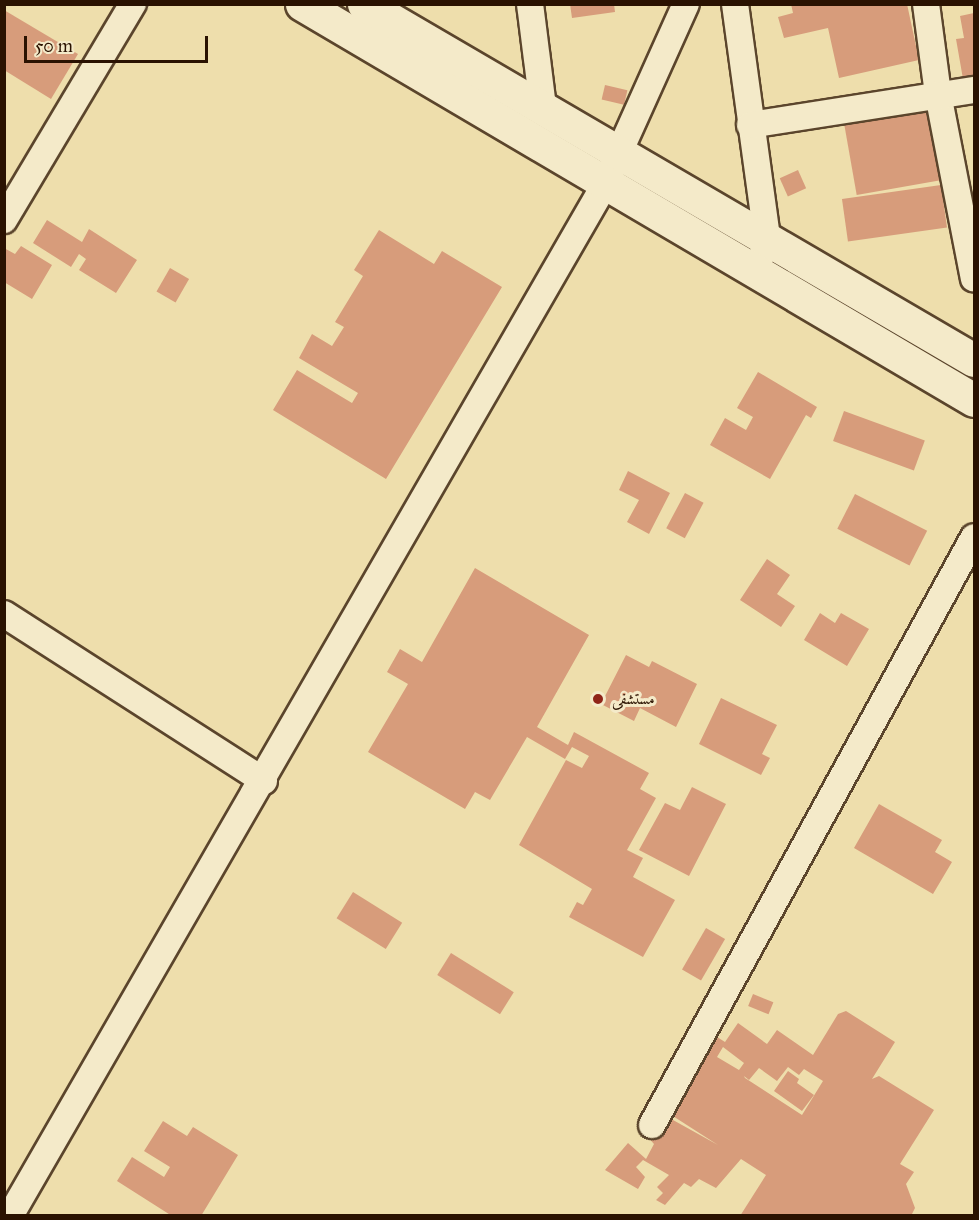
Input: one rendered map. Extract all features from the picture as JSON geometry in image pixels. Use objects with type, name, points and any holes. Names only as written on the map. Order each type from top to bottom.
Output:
[{"type":"main road","points":[[364,4],[621,151],[975,360]]},
{"type":"main road","points":[[312,7],[605,184],[758,270],[975,400]]},
{"type":"street","points":[[4,220],[133,4]]},
{"type":"street","points":[[530,4],[543,107]]},
{"type":"street","points":[[10,1215],[264,781],[605,184],[686,4]]},
{"type":"street","points":[[735,4],[767,237],[758,270]]},
{"type":"street","points":[[926,4],[938,94],[975,279]]},
{"type":"street","points":[[750,125],[975,90]]},
{"type":"street","points":[[652,1125],[975,537]]},
{"type":"street","points":[[4,614],[264,781]]},
{"type":"building","points":[[570,4],[614,4],[615,12],[572,18]]},
{"type":"building","points":[[791,4],[907,4],[919,60],[839,78],[828,28],[784,38],[778,17],[793,13]]},
{"type":"building","points":[[4,10],[78,54],[51,99],[4,70]]},
{"type":"building","points":[[974,13],[974,76],[963,79],[956,39],[964,38],[960,16]]},
{"type":"building","points":[[605,85],[627,90],[624,105],[602,100]]},
{"type":"building","points":[[930,104],[943,180],[857,195],[843,119]]},
{"type":"building","points":[[798,170],[806,188],[788,196],[780,178]]},
{"type":"building","points":[[941,185],[947,228],[848,241],[842,199]]},
{"type":"building","points":[[47,220],[82,242],[89,229],[137,260],[116,293],[79,270],[86,259],[79,254],[71,267],[33,243]]},
{"type":"building","points":[[379,230],[434,264],[442,251],[502,287],[386,479],[273,410],[297,370],[352,403],[358,393],[299,358],[312,334],[332,346],[344,327],[335,322],[363,276],[354,270]]},
{"type":"building","points":[[21,246],[52,265],[32,299],[4,282],[4,248],[15,254]]},
{"type":"building","points":[[170,268],[189,279],[176,302],[156,291]]},
{"type":"building","points":[[758,372],[817,407],[811,418],[806,415],[770,479],[710,445],[725,418],[746,430],[753,417],[737,408]]},
{"type":"building","points":[[844,411],[925,440],[914,470],[833,441]]},
{"type":"building","points":[[628,471],[670,493],[649,534],[627,522],[639,500],[619,490]]},
{"type":"building","points":[[685,493],[704,503],[685,538],[666,528]]},
{"type":"building","points":[[855,494],[927,531],[909,566],[837,529]]},
{"type":"building","points":[[767,559],[790,575],[777,594],[795,606],[781,627],[740,600]]},
{"type":"building","points":[[475,568],[589,635],[537,727],[568,745],[574,732],[649,773],[640,789],[656,798],[627,850],[643,858],[633,877],[675,900],[643,957],[569,917],[577,902],[583,905],[592,889],[519,845],[566,760],[582,768],[589,756],[572,747],[565,759],[527,737],[490,800],[475,792],[465,809],[368,752],[408,684],[387,672],[400,649],[422,662]]},
{"type":"building","points":[[820,613],[835,623],[841,613],[869,629],[847,666],[804,640]]},
{"type":"building","points":[[626,655],[649,667],[652,661],[697,684],[676,727],[640,708],[634,721],[601,704]]},
{"type":"building","points":[[721,698],[777,725],[762,754],[770,758],[761,775],[699,744]]},
{"type":"building","points":[[692,787],[726,804],[689,876],[639,850],[665,803],[680,810]]},
{"type":"building","points":[[879,804],[942,840],[935,852],[952,862],[933,894],[854,848]]},
{"type":"building","points":[[353,892],[402,923],[386,949],[337,918]]},
{"type":"building","points":[[706,928],[725,939],[701,981],[682,970]]},
{"type":"building","points":[[451,953],[514,992],[500,1014],[437,975]]},
{"type":"building","points":[[753,994],[773,1002],[769,1014],[748,1006]]},
{"type":"building","points":[[846,1011],[895,1042],[872,1079],[879,1076],[934,1110],[900,1164],[914,1172],[906,1184],[915,1208],[911,1216],[740,1216],[766,1175],[741,1159],[716,1188],[699,1179],[691,1187],[684,1183],[665,1205],[656,1200],[663,1193],[657,1187],[669,1175],[643,1160],[636,1167],[645,1177],[638,1189],[605,1170],[628,1143],[646,1159],[654,1144],[646,1135],[664,1115],[718,1145],[651,1102],[698,1025],[725,1042],[738,1023],[767,1044],[777,1030],[813,1055],[838,1014]],"holes":[[[723,1047],[744,1063],[739,1070],[717,1057]],[[788,1067],[799,1075],[804,1069],[823,1081],[802,1115],[745,1078],[744,1076],[749,1080],[759,1068],[777,1081]]]},
{"type":"building","points":[[788,1071],[799,1079],[797,1083],[814,1095],[802,1111],[774,1091]]},
{"type":"building","points":[[163,1121],[187,1136],[193,1127],[238,1155],[201,1216],[172,1216],[117,1181],[132,1157],[164,1177],[170,1167],[144,1151]]},
{"type":"place","name":"مستشفى","points":[[598,699]]}]
